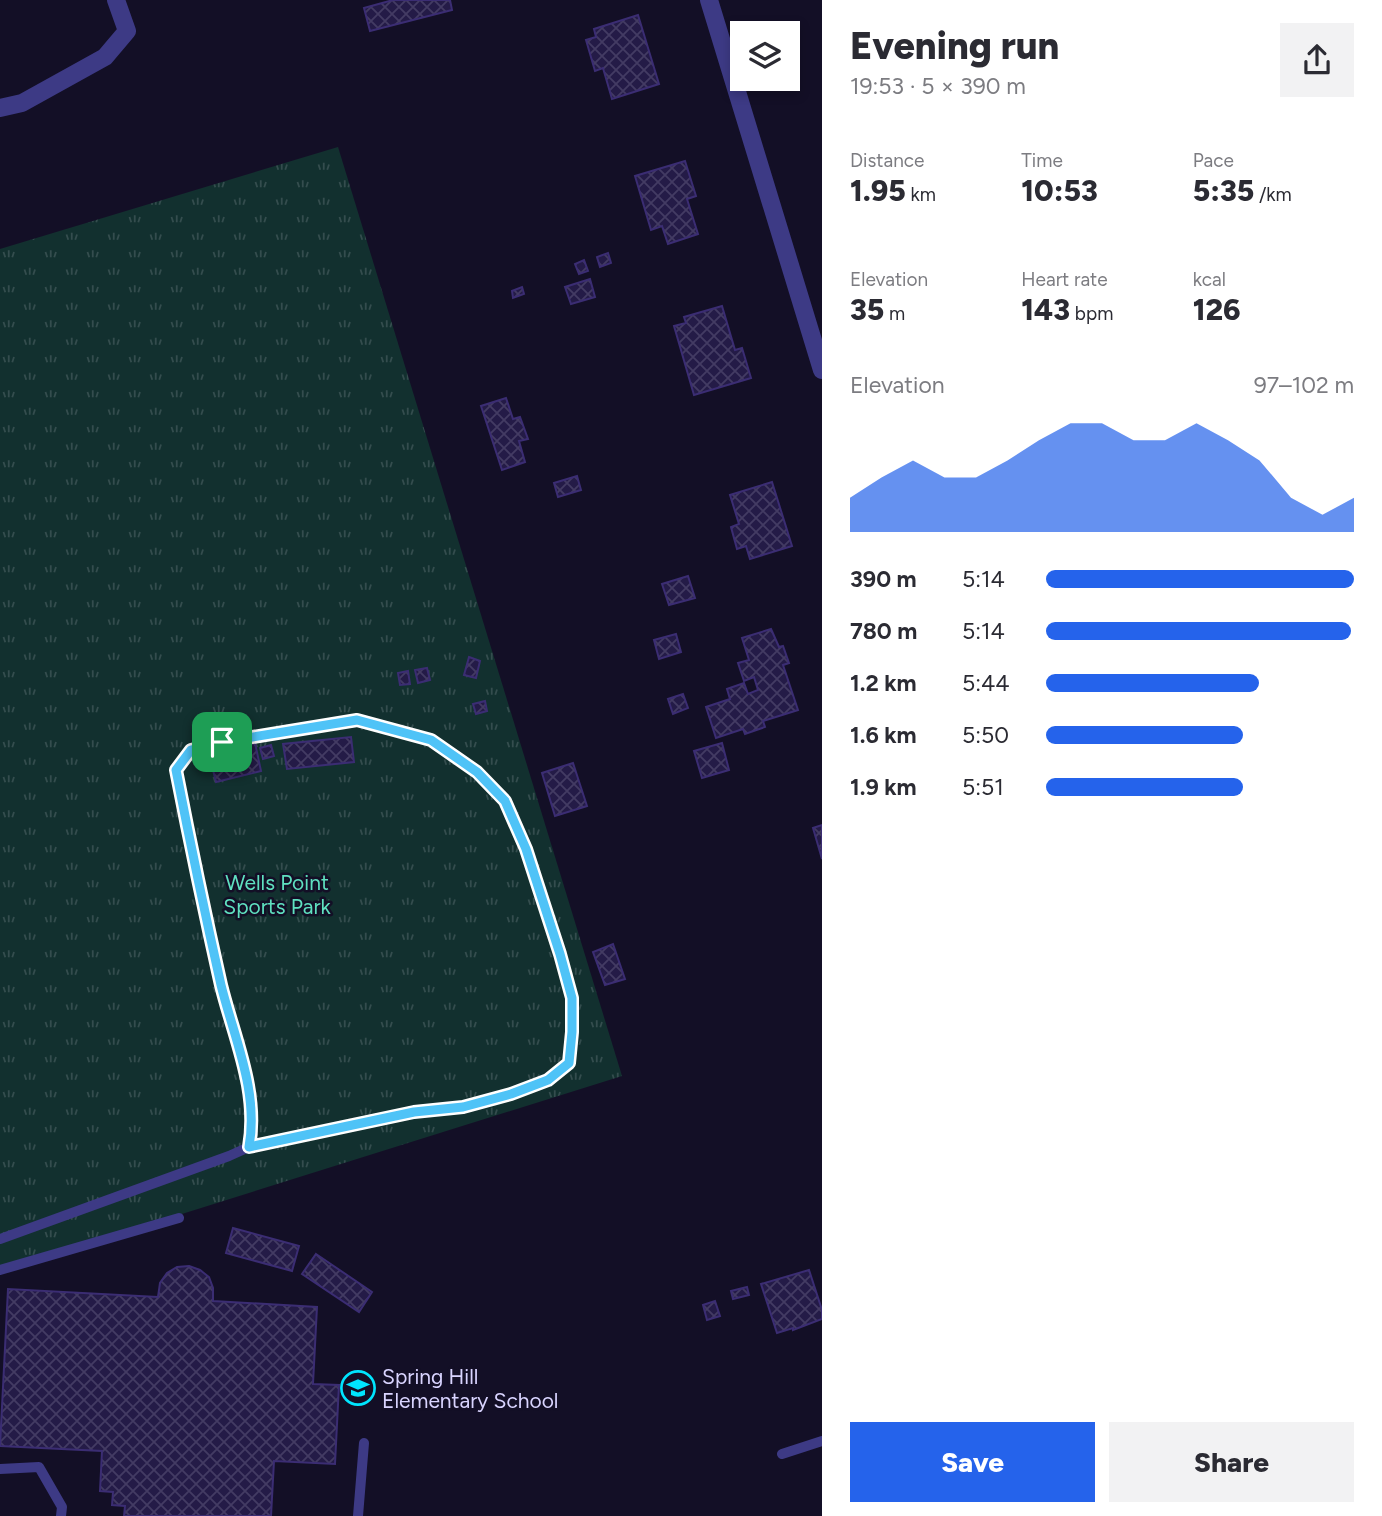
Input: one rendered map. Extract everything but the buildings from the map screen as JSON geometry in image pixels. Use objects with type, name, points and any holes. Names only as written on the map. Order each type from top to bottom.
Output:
[{"type":"street","points":[[0,108],[22,103],[105,57],[127,31],[116,0]]},
{"type":"street","points":[[709,0],[822,370]]},
{"type":"lane","points":[[0,1240],[249,1147],[414,1112],[463,1107],[511,1094],[548,1080],[569,1063],[572,998],[526,849],[505,801],[477,772],[431,740],[357,720],[222,742],[191,750],[176,770],[230,1021],[249,1084],[253,1129],[249,1147]]},
{"type":"lane","points":[[0,1270],[179,1217]]},
{"type":"lane","points":[[782,1454],[822,1441]]},
{"type":"lane","points":[[358,1516],[364,1443]]},
{"type":"lane","points":[[0,1469],[39,1467],[62,1507],[61,1516]]},
{"type":"green space","name":"Wells Point Sports Park","points":[[338,147],[622,1076],[0,1271],[0,249]]},
{"type":"place","name":"Spring Hill Elementary School","points":[[358,1388]]},
{"type":"route","points":[[357,720],[431,740],[477,772],[505,801],[526,849],[560,954],[572,998],[569,1063],[548,1080],[511,1094],[463,1107],[414,1112],[249,1147],[253,1129],[249,1084],[230,1021],[176,770],[191,750],[222,742],[357,720]]}]
